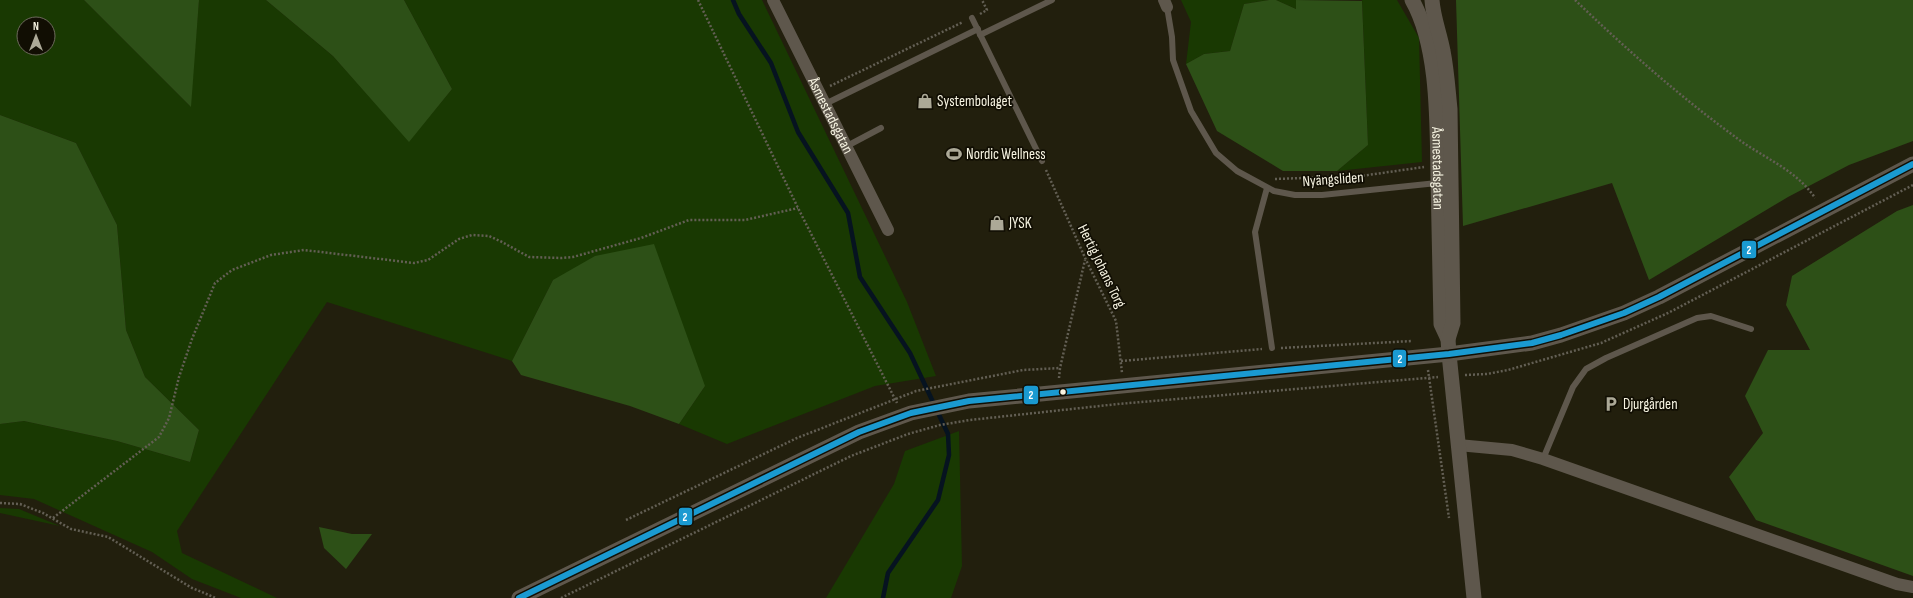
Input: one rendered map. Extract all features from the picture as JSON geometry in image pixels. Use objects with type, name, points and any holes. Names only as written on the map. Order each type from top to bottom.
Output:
[{"type":"street","name":"Åsmestadsgatan","points":[[773,0],[888,230]]},
{"type":"street","name":"Åsmestadsgatan","points":[[1412,0],[1424,28],[1430,60],[1436,110],[1438,165],[1445,182]]},
{"type":"street","name":"Åsmestadsgatan","points":[[1432,0],[1432,10],[1447,74],[1445,182],[1453,323],[1448,339],[1450,376],[1474,598]]},
{"type":"street","points":[[519,598],[859,432],[911,413],[958,402],[1449,354],[1532,343],[1561,336],[1624,313],[1659,297],[1913,164]]},
{"type":"street","points":[[1458,445],[1512,450],[1543,459],[1897,584],[1913,587]]},
{"type":"lane","points":[[825,104],[979,32],[1052,0]]},
{"type":"lane","name":"Nyängsliden","points":[[1165,4],[1172,37],[1173,60],[1191,111],[1216,153],[1237,171],[1274,191],[1295,195],[1322,195],[1445,182]]},
{"type":"lane","points":[[972,18],[1042,161]]},
{"type":"lane","points":[[847,146],[881,128]]},
{"type":"lane","points":[[1267,188],[1255,232],[1272,348]]},
{"type":"lane","points":[[1543,459],[1574,388],[1586,369],[1606,358],[1697,318],[1711,316],[1751,329]]},
{"type":"path","points":[[698,0],[798,208],[895,399]]},
{"type":"path","points":[[819,92],[987,10],[982,0]]},
{"type":"path","points":[[1575,0],[1626,49],[1734,137],[1790,171],[1811,191],[1832,226],[1913,185]]},
{"type":"path","name":"Hertig Johans Torg","points":[[1042,161],[1086,260],[1116,321],[1123,385]]},
{"type":"path","points":[[1270,176],[1276,179],[1361,176],[1438,165]]},
{"type":"path","points":[[53,518],[159,438],[169,418],[179,377],[192,338],[215,284],[232,270],[271,255],[304,250],[414,263],[428,260],[459,239],[472,235],[489,236],[529,257],[573,257],[641,238],[689,220],[745,220],[798,208]]},
{"type":"path","points":[[1059,379],[1060,368],[1086,260]]},
{"type":"path","points":[[1121,362],[1272,348],[1417,341]]},
{"type":"path","points":[[626,520],[797,438],[916,391],[1024,370],[1060,368]]},
{"type":"path","points":[[561,598],[851,456],[885,442],[940,425],[965,420],[1118,404],[1450,376]]},
{"type":"path","points":[[1429,378],[1450,521]]},
{"type":"path","points":[[0,503],[20,504],[53,518],[71,529],[108,537],[192,588],[216,598]]},
{"type":"green space","points":[[0,0],[84,0],[190,106],[199,0],[266,0],[333,56],[409,141],[452,89],[404,0],[762,0],[907,302],[936,376],[875,386],[727,444],[679,424],[705,386],[553,280],[512,361],[327,302],[177,531],[182,553],[277,598],[241,598],[192,579],[152,552],[34,499],[0,495],[0,424],[24,421],[117,441],[190,462],[199,430],[145,377],[126,330],[117,225],[76,143],[0,115]]},
{"type":"green space","points":[[84,0],[199,0],[191,107]]},
{"type":"green space","points":[[266,0],[404,0],[452,89],[409,142],[333,56]]},
{"type":"green space","points":[[1181,0],[1269,0],[1244,4],[1230,51],[1204,54],[1186,64],[1191,22]]},
{"type":"green space","points":[[1276,0],[1296,0],[1296,9]]},
{"type":"green space","points":[[1276,0],[1296,9],[1296,0],[1362,1],[1368,145],[1337,171],[1283,171],[1217,131],[1186,64],[1204,54],[1230,51],[1244,4]]},
{"type":"green space","points":[[1362,0],[1397,0],[1419,38],[1422,162],[1337,171],[1368,145]]},
{"type":"green space","points":[[1456,0],[1913,0],[1913,141],[1849,165],[1788,197],[1649,280],[1612,183],[1463,226]]},
{"type":"green space","points":[[0,115],[76,143],[117,225],[126,330],[145,377],[199,430],[190,462],[117,441],[24,421],[0,424]]},
{"type":"green space","points":[[1913,205],[1913,576],[1756,520],[1729,477],[1763,433],[1745,396],[1768,350],[1810,350],[1786,305],[1792,276],[1897,211]]},
{"type":"green space","points":[[654,244],[705,386],[679,424],[630,406],[521,375],[512,361],[553,280],[595,256]]},
{"type":"green space","points":[[959,431],[962,566],[951,598],[826,598],[894,484],[905,451]]},
{"type":"green space","points":[[0,508],[19,509],[60,526],[0,513]]},
{"type":"green space","points":[[319,527],[352,534],[372,534],[346,569],[324,548]]},
{"type":"waterway","points":[[733,0],[739,14],[771,63],[798,132],[848,213],[860,277],[910,353],[948,434],[949,455],[938,500],[888,573],[883,598]]},
{"type":"transit line","name":"2","points":[[519,598],[859,432],[911,413],[969,401],[1449,354],[1532,343],[1561,335],[1624,313],[1659,297],[1913,164]]},
{"type":"place","name":"Systembolaget","points":[[925,101]]},
{"type":"place","name":"Nordic Wellness","points":[[954,154]]},
{"type":"place","name":"JYSK","points":[[997,223]]},
{"type":"place","name":"Djurgården","points":[[1611,404]]}]
